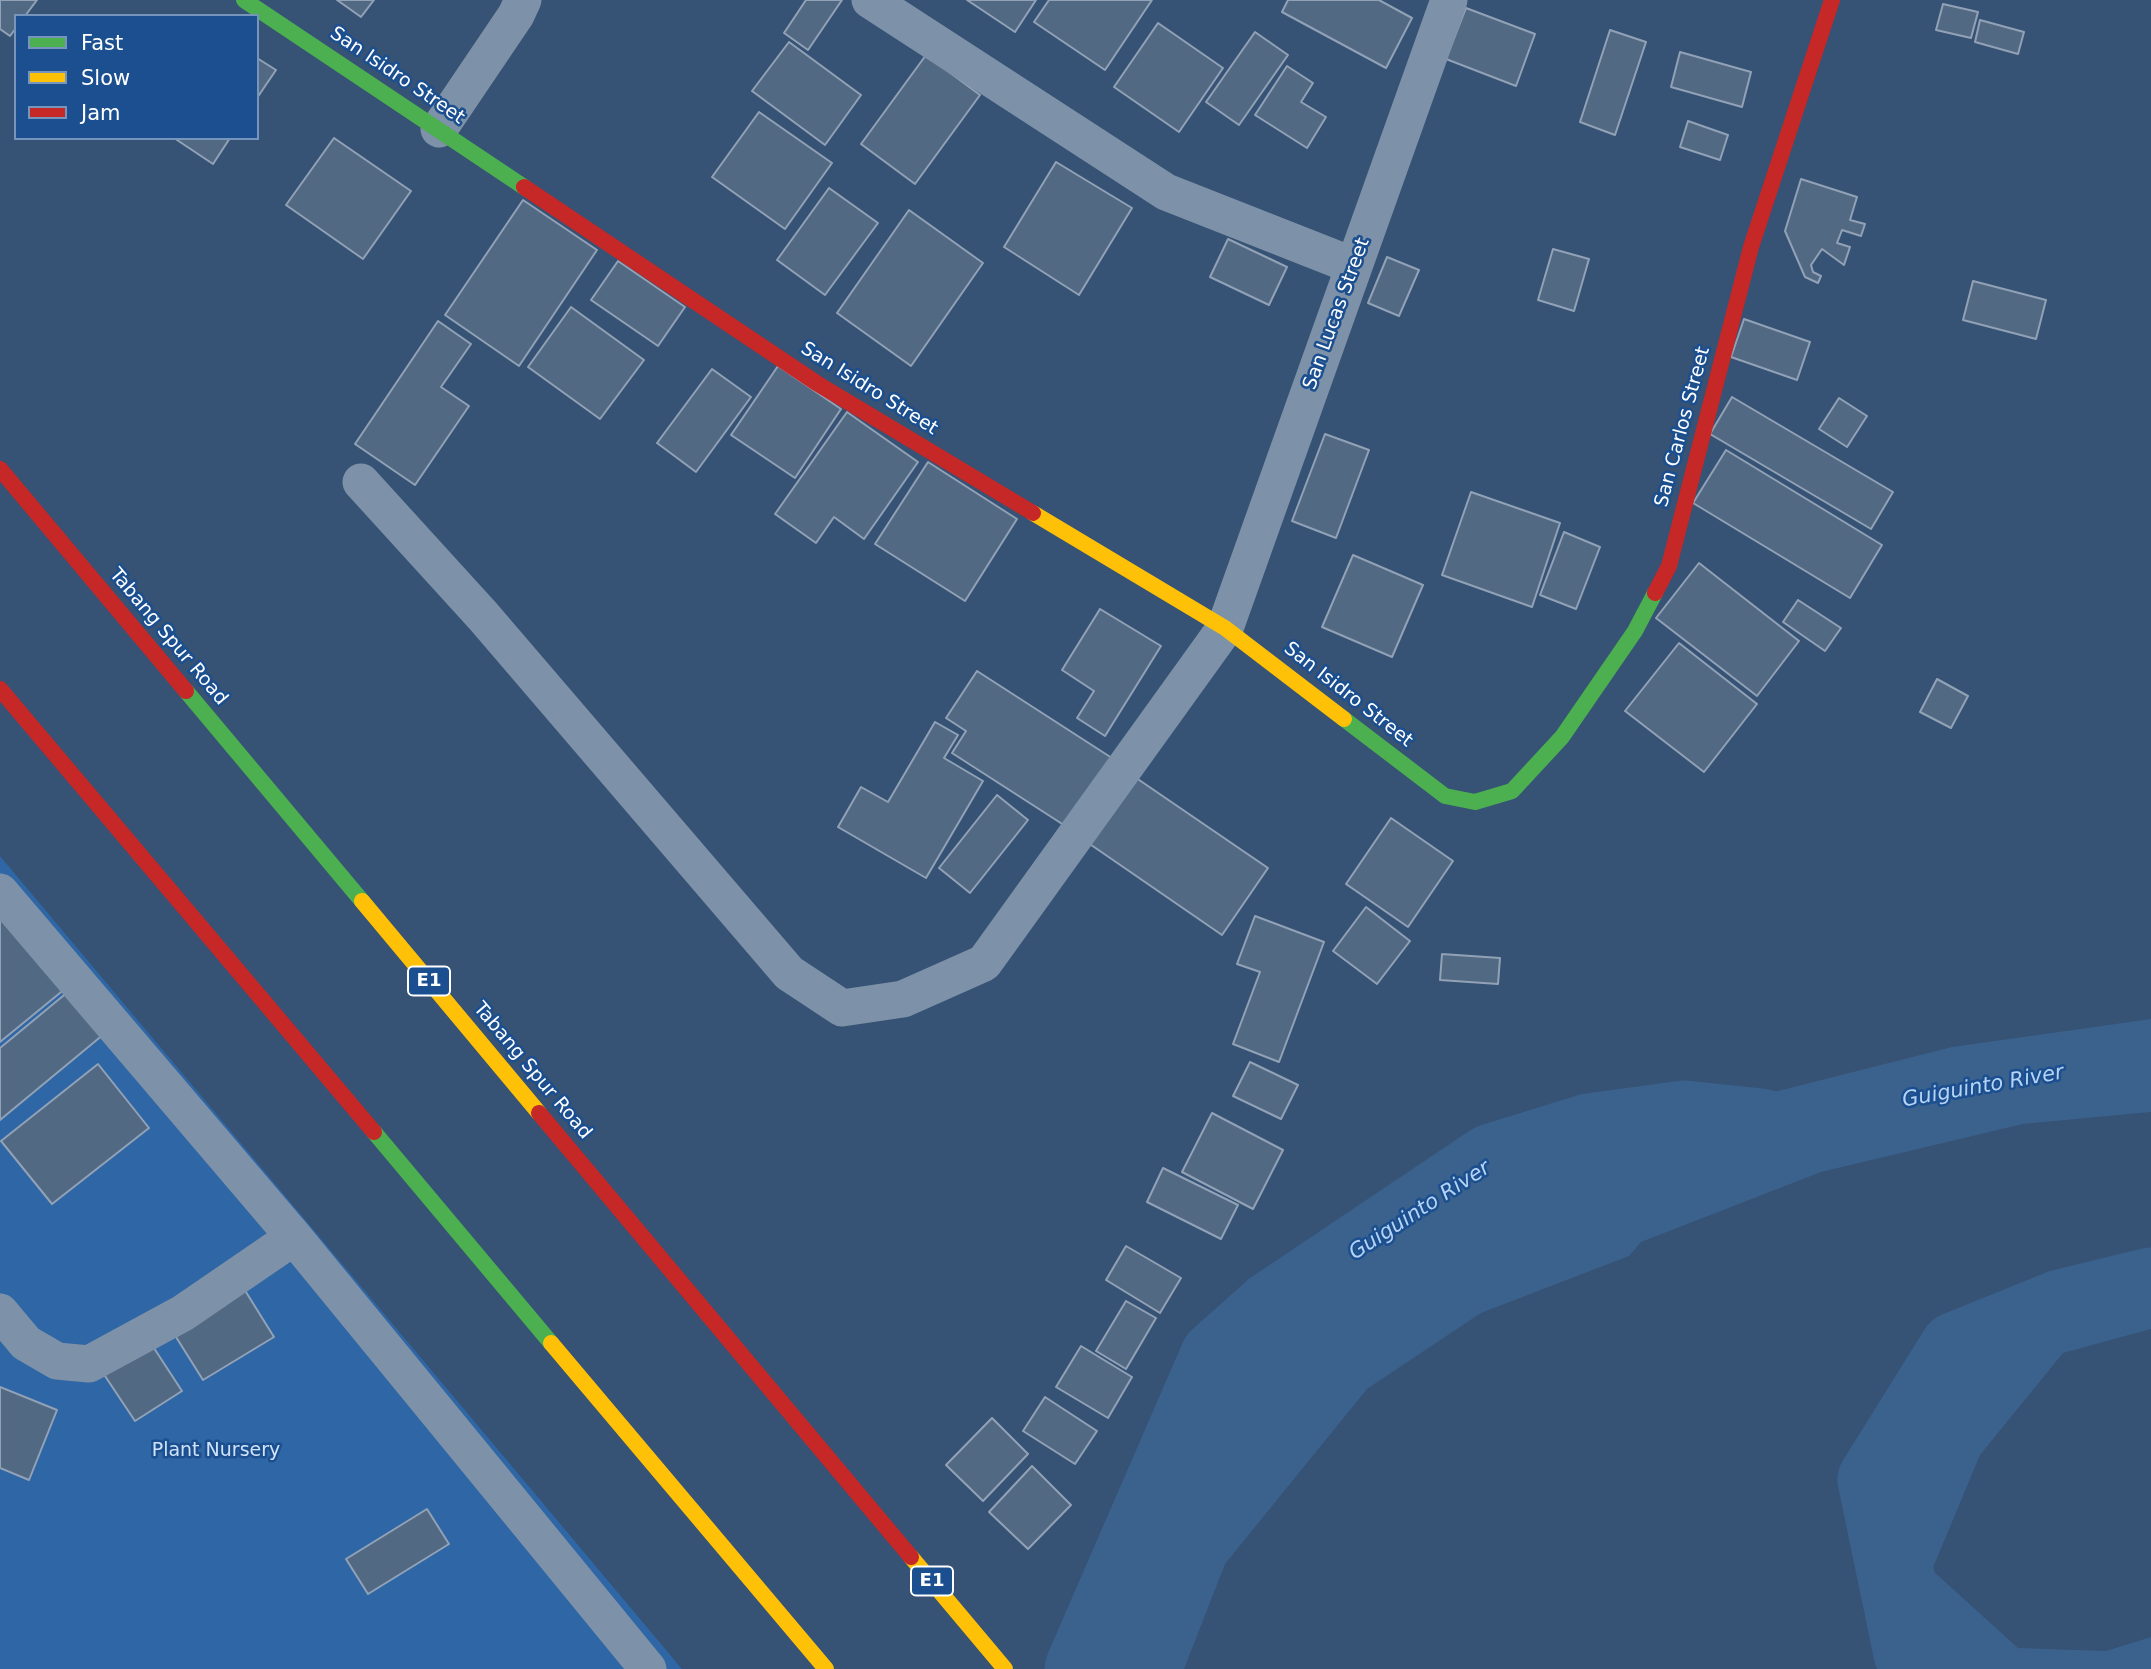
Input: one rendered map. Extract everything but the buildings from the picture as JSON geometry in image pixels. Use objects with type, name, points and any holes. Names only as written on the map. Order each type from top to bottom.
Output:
[{"type":"main road","name":"San Isidro Street","points":[[244,0],[818,384],[1225,628],[1445,796],[1475,802]]},
{"type":"main road","name":"San Carlos Street","points":[[1475,802],[1513,791],[1562,737],[1635,631],[1669,566],[1751,247],[1832,0]]},
{"type":"main road","name":"Tabang Spur Road","points":[[0,469],[1005,1669]]},
{"type":"main road","points":[[0,689],[827,1669]]},
{"type":"street","points":[[439,129],[516,15],[523,0]]},
{"type":"street","points":[[870,0],[1166,192],[1354,266]]},
{"type":"street","name":"San Lucas Street","points":[[361,482],[483,616],[789,973],[842,1008],[903,999],[984,963],[1225,628],[1449,0]]},
{"type":"street","points":[[0,892],[294,1237],[648,1669]]},
{"type":"street","points":[[0,1312],[26,1343],[57,1361],[89,1364],[183,1313],[294,1237]]},
{"type":"green space","name":"Plant Nursery","points":[[0,856],[682,1669],[0,1669]]},
{"type":"water","points":[[2151,1019],[2151,1112],[2023,1124],[1821,1172],[1641,1242],[1629,1256],[1481,1313],[1367,1389],[1225,1564],[1184,1669],[1080,1669],[1169,1465],[1260,1341],[1381,1233],[1663,1120],[1952,1047]]},
{"type":"water","points":[[2151,1258],[2151,1329],[2063,1353],[1980,1455],[1932,1570],[2018,1648],[2106,1651],[2151,1637],[2151,1669],[1943,1669],[1905,1621],[1881,1527],[1925,1385],[2055,1292]]},
{"type":"waterway","name":"Guiguinto River","points":[[1083,1669],[1218,1358],[1273,1309],[1492,1162],[1589,1132],[1685,1119],[1761,1127]]},
{"type":"waterway","name":"Guiguinto River","points":[[1954,1669],[1912,1653],[1876,1480],[1957,1350],[2061,1308],[2151,1286]]},
{"type":"traffic: fast","points":[[244,0],[524,187]]},
{"type":"traffic: fast","points":[[1344,719],[1445,796],[1475,802],[1512,791],[1562,737],[1635,631],[1655,593]]},
{"type":"traffic: fast","points":[[186,691],[362,901]]},
{"type":"traffic: fast","points":[[374,1132],[551,1343]]},
{"type":"traffic: slow","points":[[1033,513],[1225,628],[1344,719]]},
{"type":"traffic: slow","points":[[362,901],[539,1113]]},
{"type":"traffic: slow","points":[[551,1343],[826,1669]]},
{"type":"traffic: slow","points":[[911,1557],[1005,1669]]},
{"type":"traffic: jam","points":[[1655,593],[1669,566],[1751,247],[1832,0]]},
{"type":"traffic: jam","points":[[524,187],[818,384],[1033,513]]},
{"type":"traffic: jam","points":[[0,469],[186,691]]},
{"type":"traffic: jam","points":[[0,689],[374,1132]]},
{"type":"traffic: jam","points":[[539,1113],[911,1557]]}]
